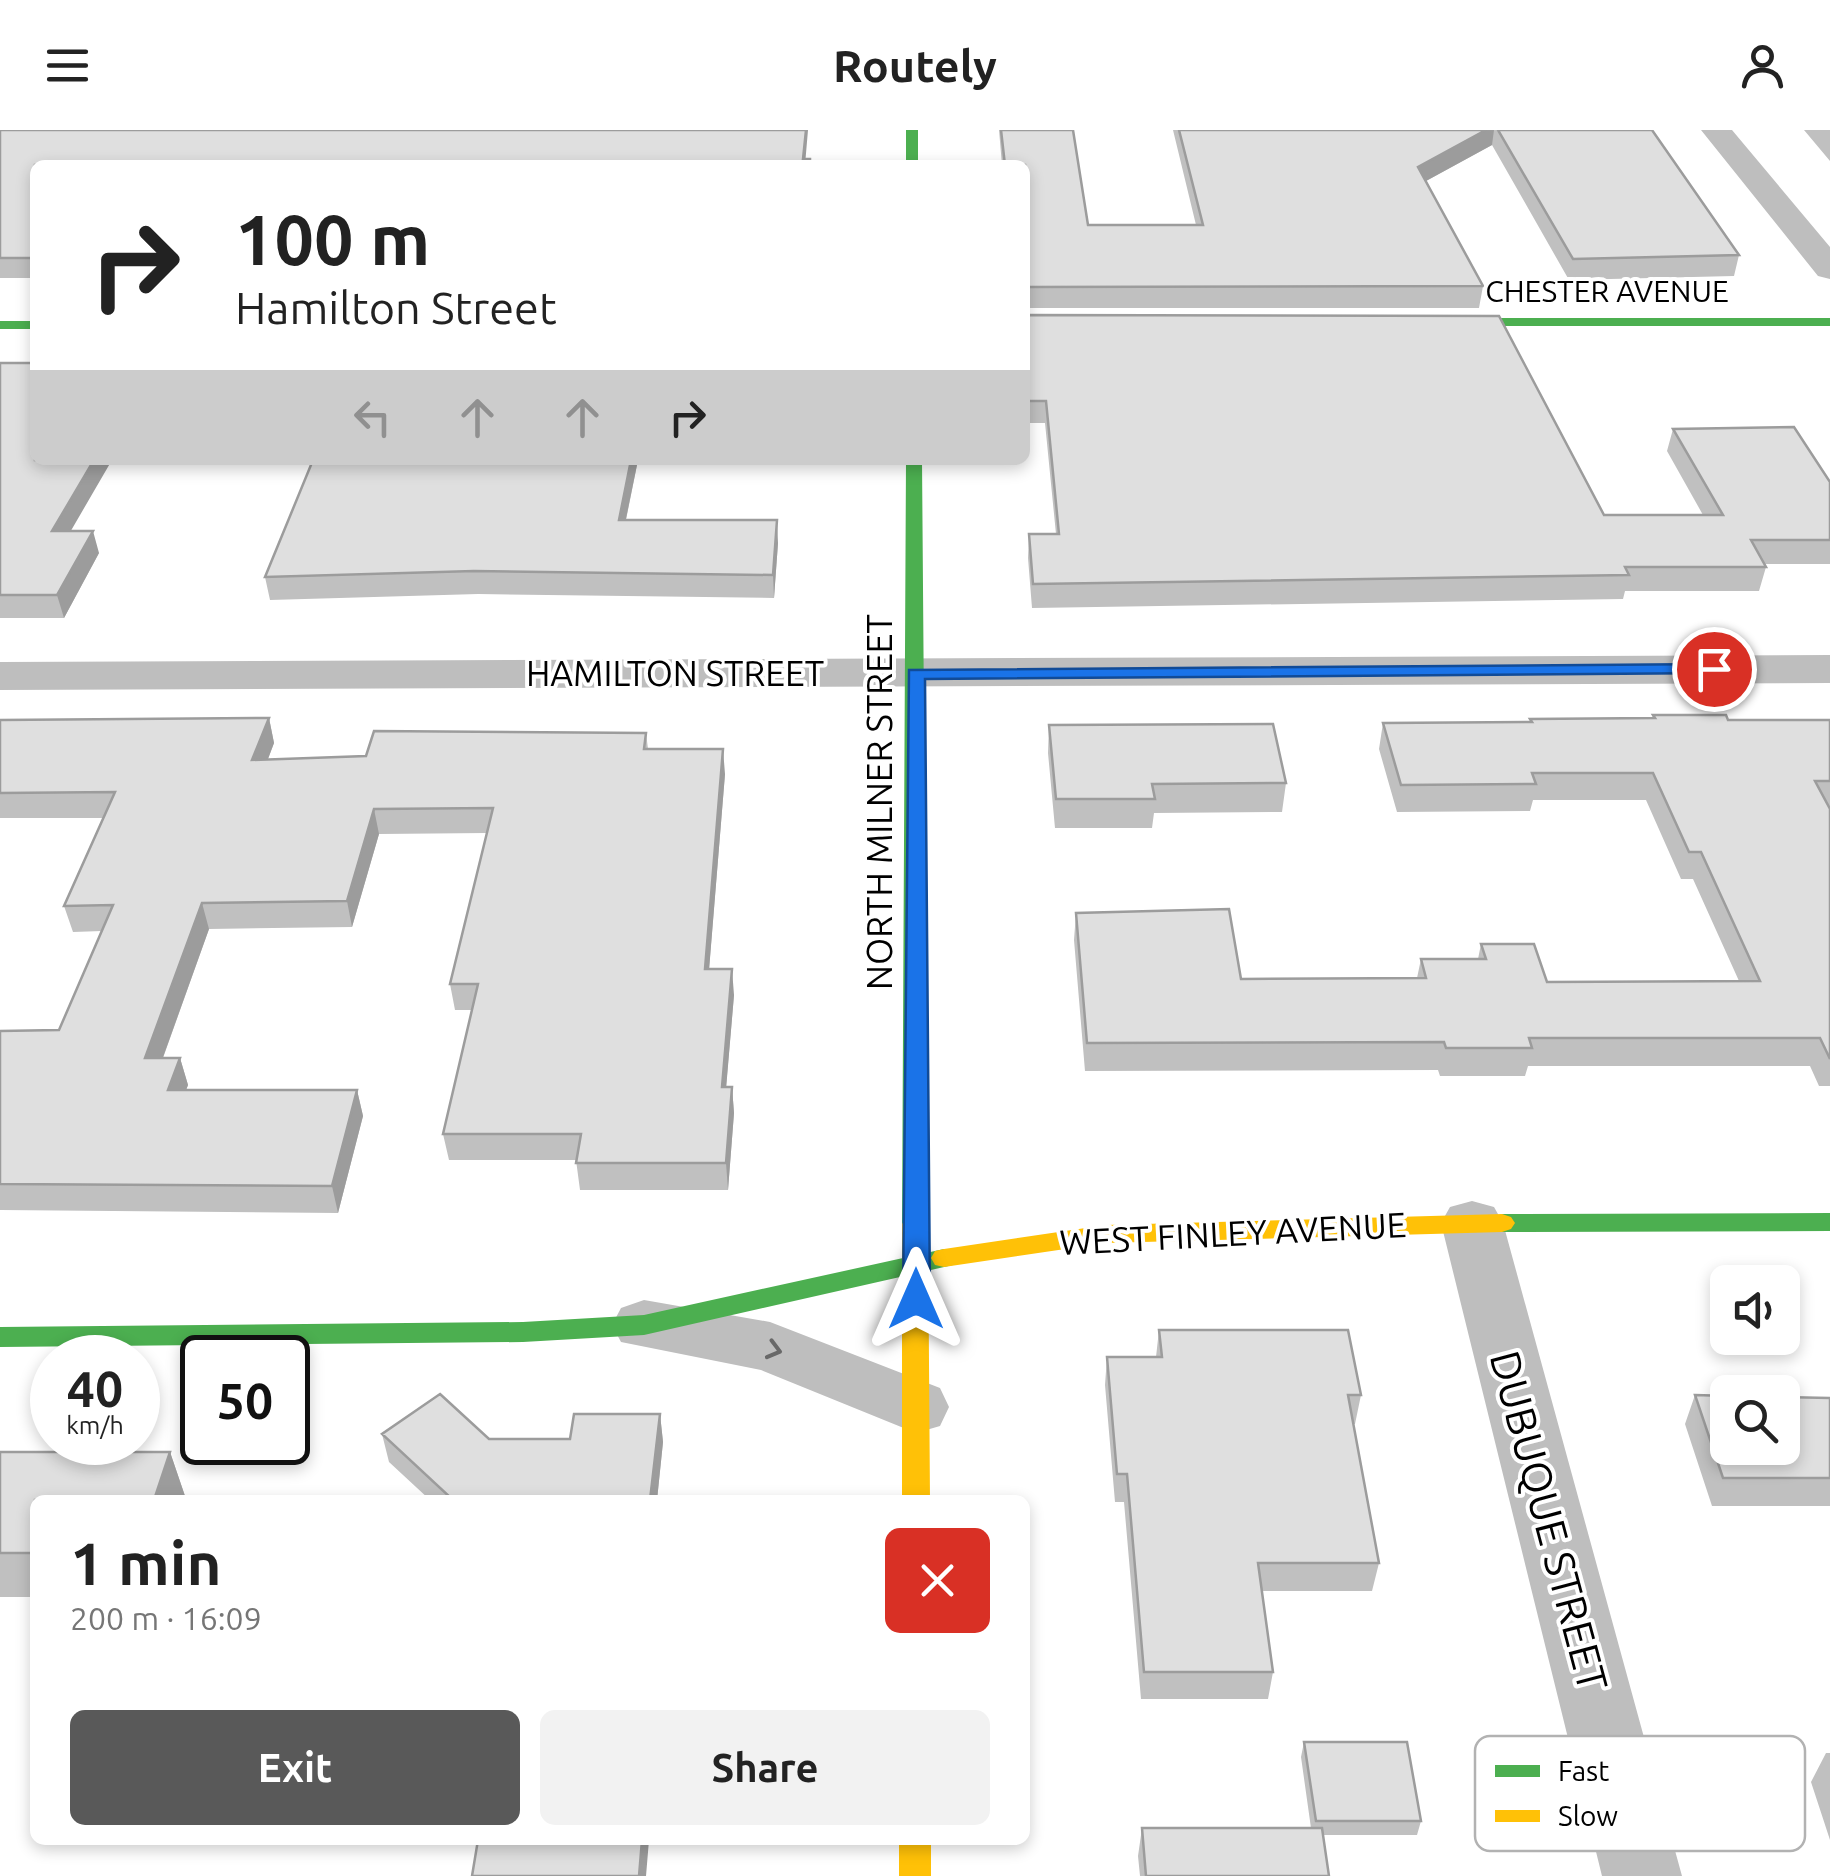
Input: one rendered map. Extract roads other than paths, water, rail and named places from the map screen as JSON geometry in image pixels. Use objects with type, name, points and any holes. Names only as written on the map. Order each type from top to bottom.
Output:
[{"type":"main road","points":[[912,130],[912,160]]},
{"type":"main road","name":"CHESTER AVENUE","points":[[1400,322],[1830,322]]},
{"type":"main road","points":[[0,326],[30,326]]},
{"type":"main road","name":"NORTH MILNER STREET","points":[[914,465],[916,1495]]},
{"type":"main road","name":"WEST FINLEY AVENUE","points":[[0,1336],[523,1332],[644,1325],[917,1263],[1106,1234],[1472,1223],[1830,1222]]},
{"type":"main road","points":[[915,1845],[915,1876]]},
{"type":"street","points":[[1716,130],[1830,269]]},
{"type":"street","name":"HAMILTON STREET","points":[[0,676],[1830,669]]},
{"type":"street","name":"DUBUQUE STREET","points":[[1472,1223],[1606,1736]]},
{"type":"street","name":"WEST FINLEY AVENUE","points":[[644,1325],[770,1347],[916,1406]]},
{"type":"street","name":"DUBUQUE STREET","points":[[1635,1851],[1642,1876]]}]
